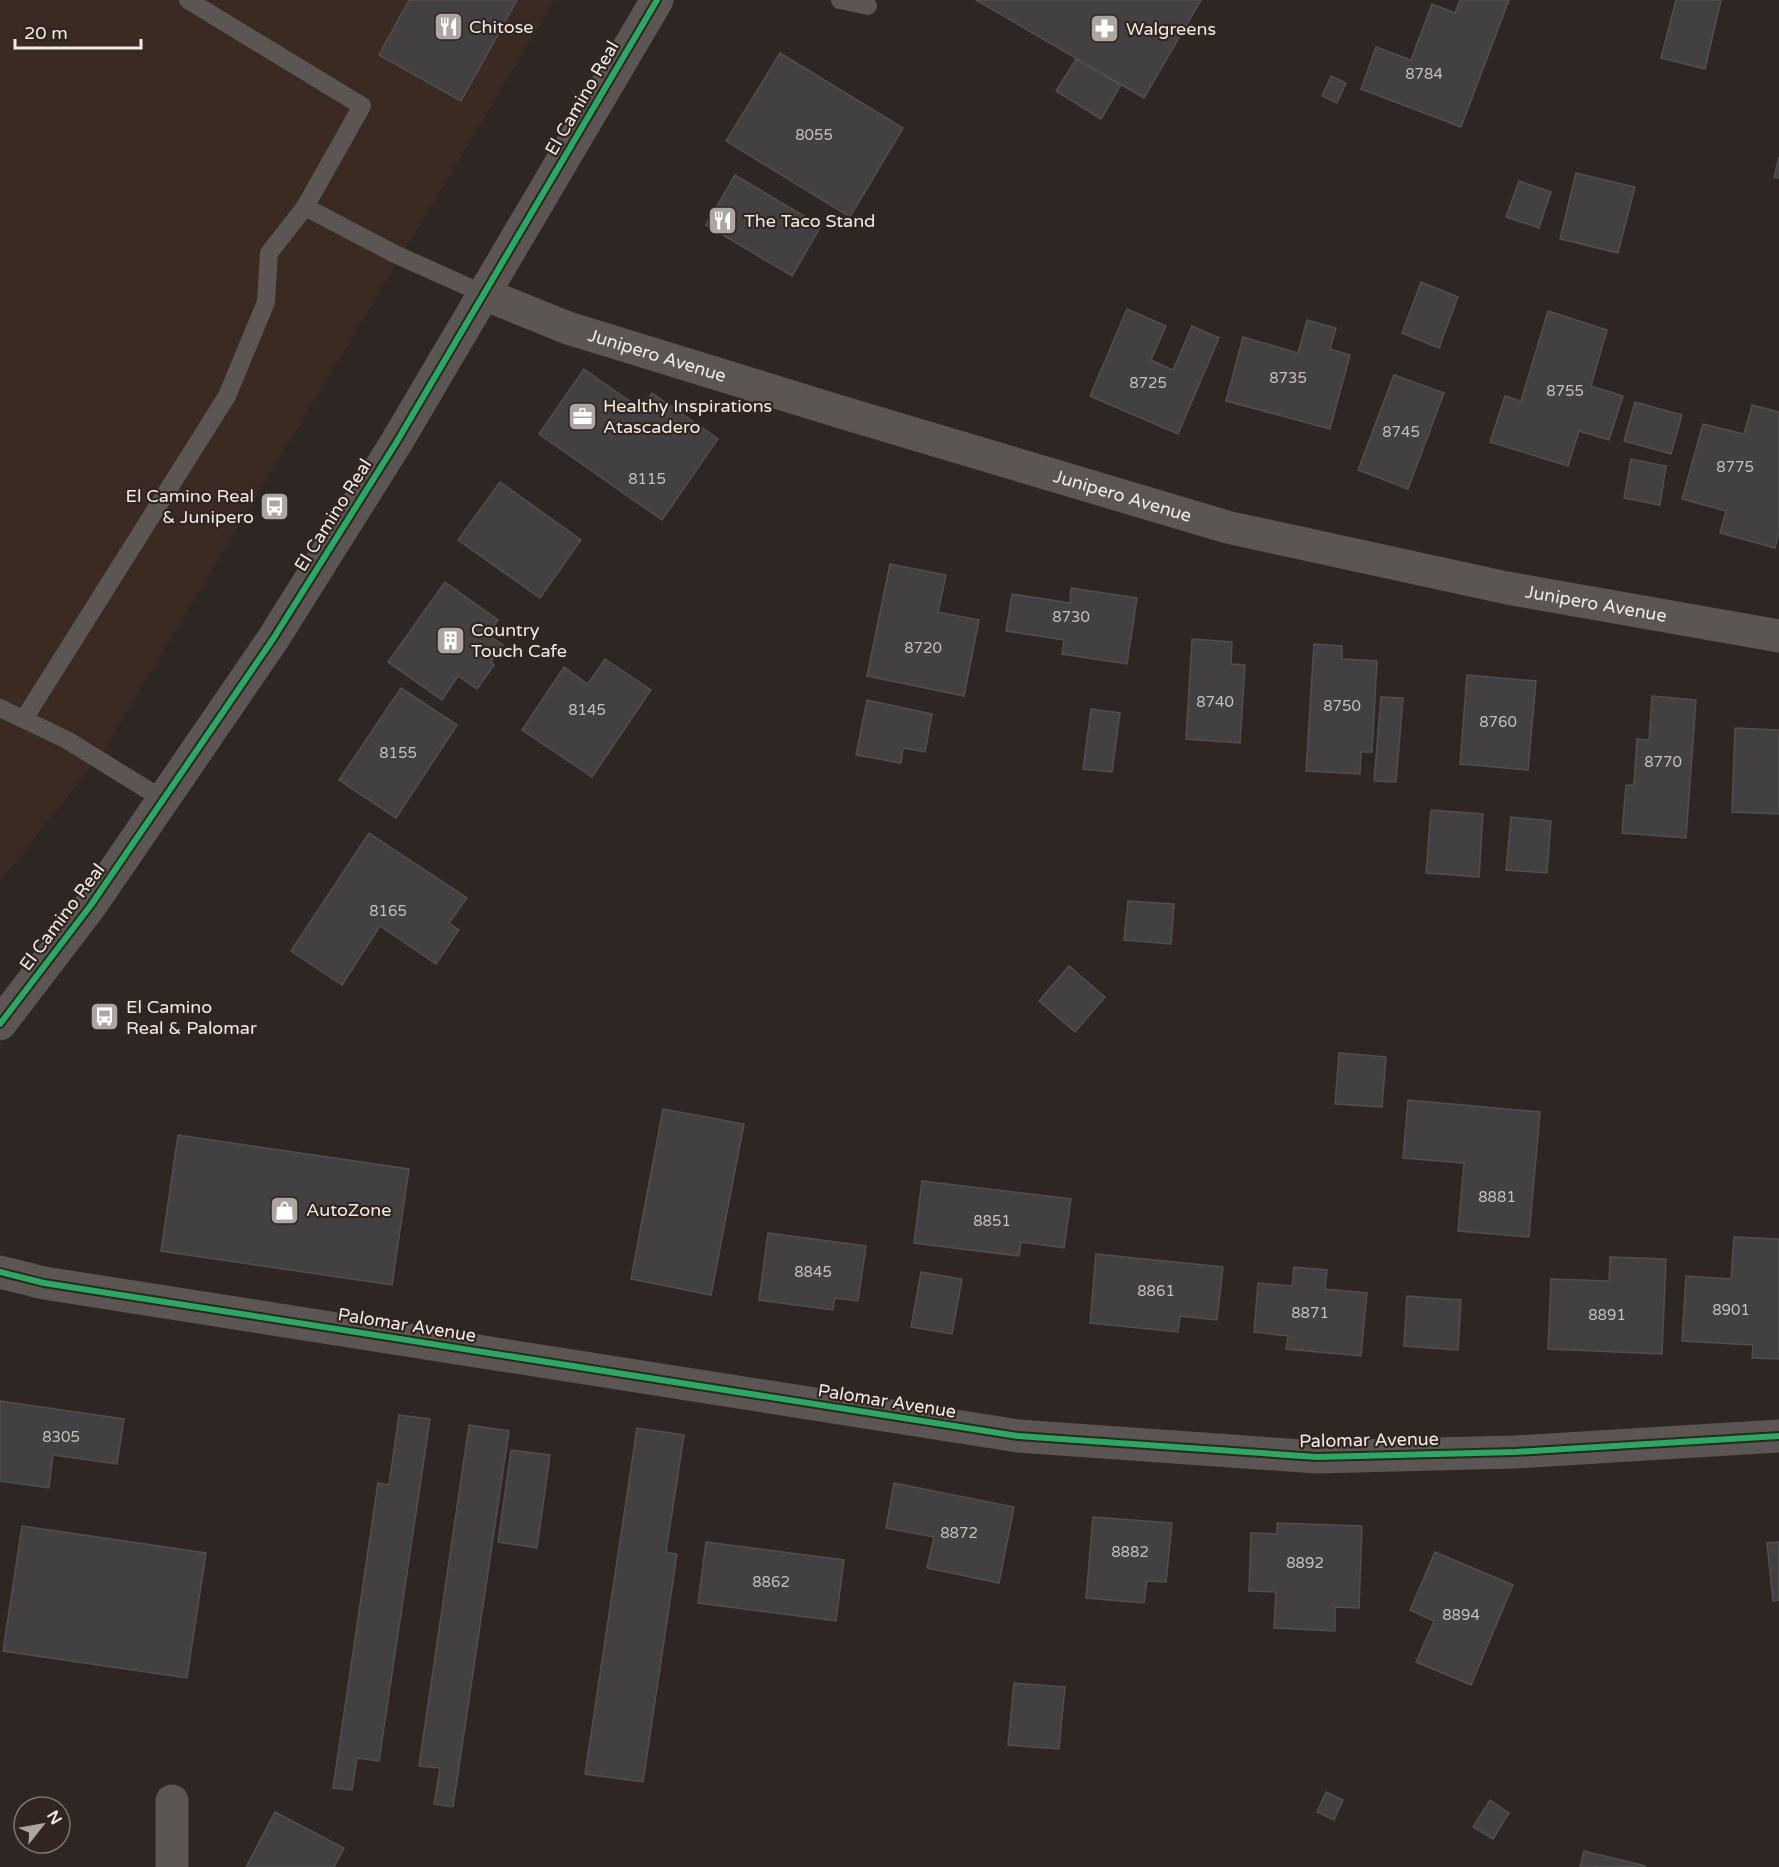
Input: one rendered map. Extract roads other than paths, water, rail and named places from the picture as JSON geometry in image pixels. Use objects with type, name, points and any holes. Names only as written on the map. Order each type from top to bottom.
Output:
[{"type":"street","name":"El Camino Real","points":[[0,1024],[91,905],[285,620],[396,444],[657,0]]},
{"type":"street","name":"Junipero Avenue","points":[[484,294],[568,328],[865,420],[1227,527],[1508,588],[1779,636]]},
{"type":"street","name":"Palomar Avenue","points":[[0,1272],[68,1287],[1017,1436],[1317,1457],[1515,1452],[1779,1436]]},
{"type":"street","points":[[172,1801],[172,1867]]},
{"type":"lane","points":[[24,719],[227,396],[266,302],[269,253],[304,207],[362,106],[188,0]]},
{"type":"lane","points":[[840,0],[868,6],[863,0]]},
{"type":"lane","points":[[304,207],[395,254],[484,294]]},
{"type":"lane","points":[[0,708],[67,740],[164,800]]},
{"type":"place","name":"Chitose","points":[[448,27]]},
{"type":"place","name":"Walgreens","points":[[1105,29]]},
{"type":"place","name":"The Taco Stand","points":[[723,221]]},
{"type":"place","name":"Healthy Inspirations Atascadero","points":[[582,416]]},
{"type":"place","name":"El Camino Real & Junipero","points":[[275,506]]},
{"type":"place","name":"Country Touch Cafe","points":[[450,640]]},
{"type":"place","name":"El Camino Real & Palomar","points":[[105,1017]]},
{"type":"place","name":"AutoZone","points":[[285,1210]]}]
